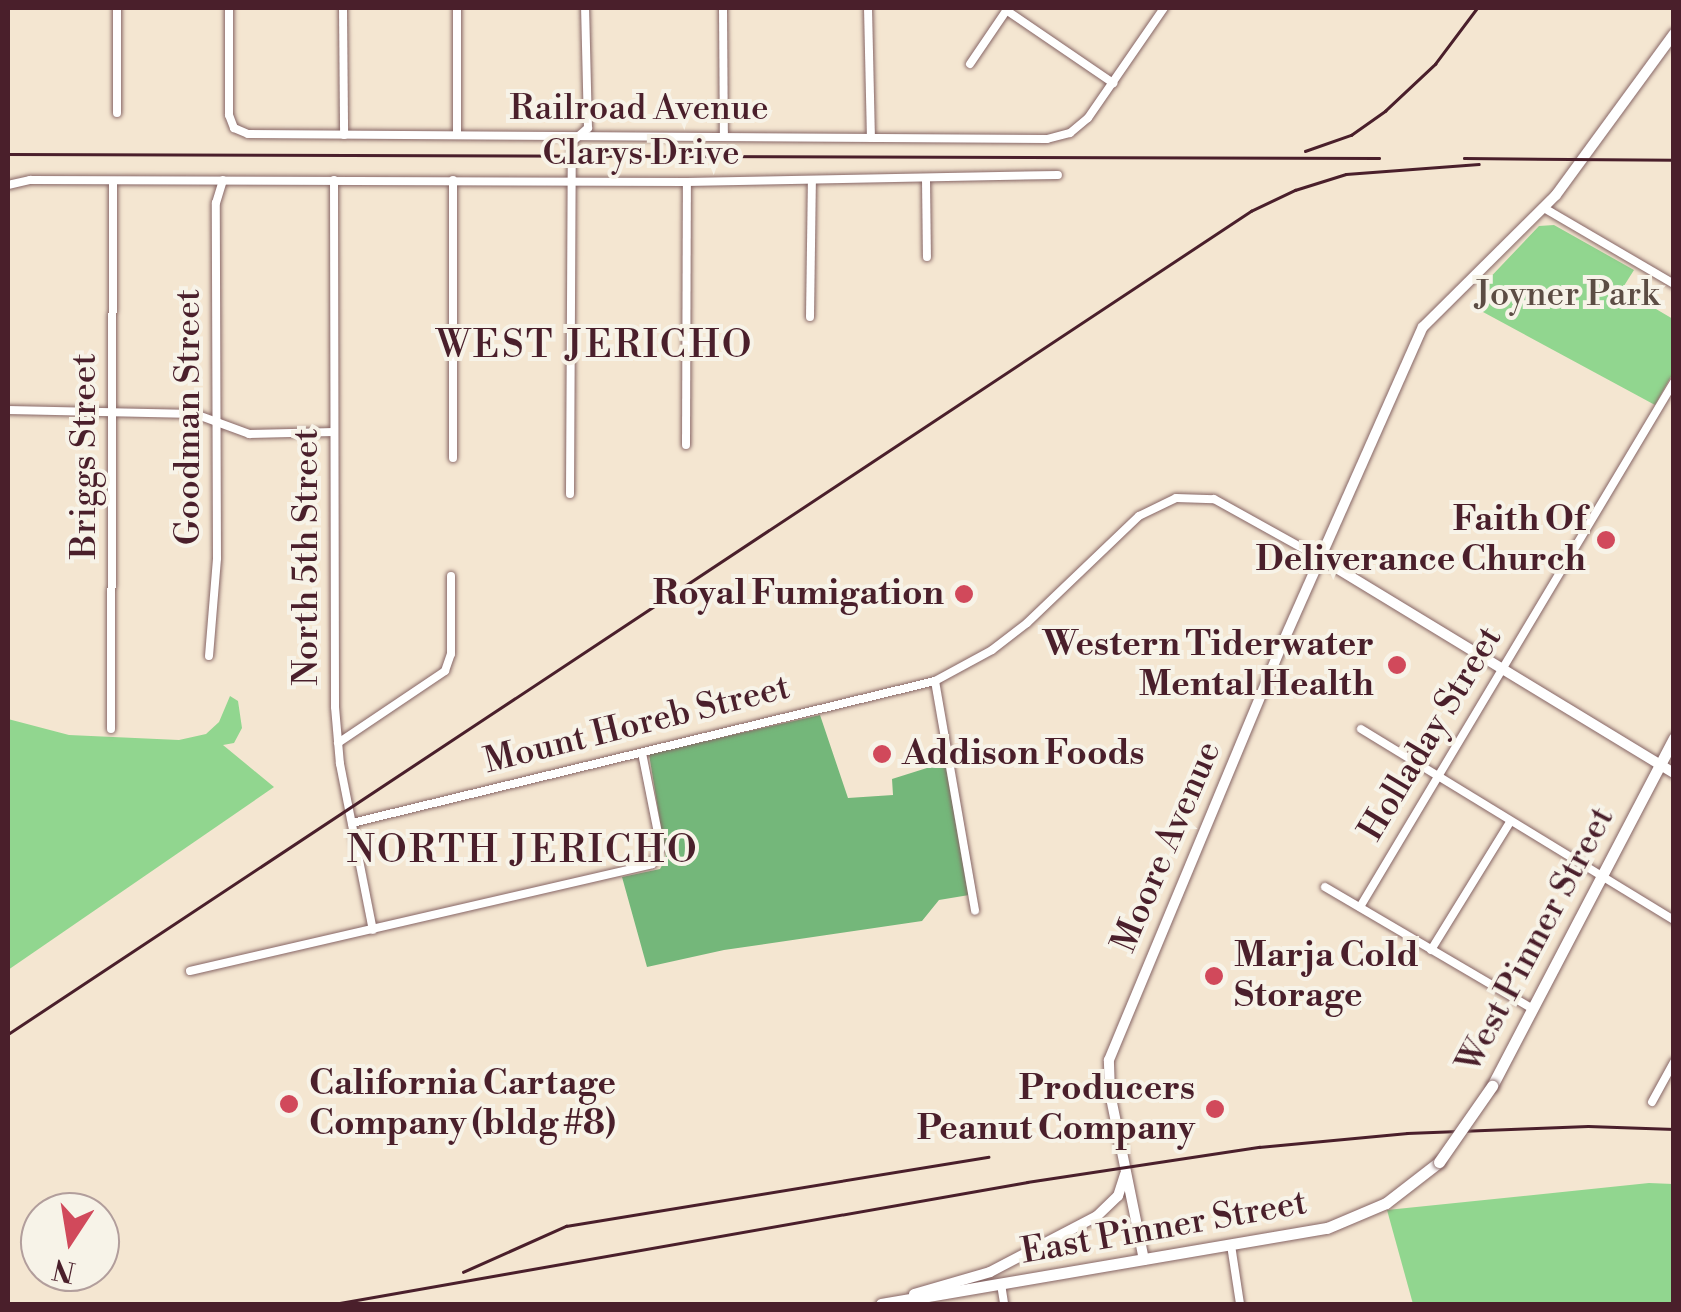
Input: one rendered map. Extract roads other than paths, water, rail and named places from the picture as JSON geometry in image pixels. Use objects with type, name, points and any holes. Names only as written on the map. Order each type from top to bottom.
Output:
[{"type":"main road","name":"West Pinner Street","points":[[1439,1162],[1466,1129],[1492,1086],[1674,738]]},
{"type":"main road","name":"East Pinner Street","points":[[881,1304],[1326,1228],[1386,1203],[1439,1162]]},
{"type":"street","points":[[117,8],[117,112]]},
{"type":"street","name":"Railroad Avenue","points":[[229,8],[231,123],[240,132],[1047,139],[1079,127],[1113,83]]},
{"type":"street","points":[[343,8],[344,135]]},
{"type":"street","points":[[457,8],[457,135]]},
{"type":"street","points":[[570,494],[572,182],[576,136],[588,128],[585,8]]},
{"type":"street","points":[[722,8],[724,137]]},
{"type":"street","points":[[868,8],[871,138]]},
{"type":"street","points":[[970,64],[1007,9],[1113,83],[1164,8]]},
{"type":"street","name":"Moore Avenue","points":[[1144,1260],[1108,1082],[1109,1060],[1320,558],[1423,327],[1544,208],[1674,34]]},
{"type":"street","name":"Clarys Drive","points":[[8,185],[30,180],[688,182],[1058,176]]},
{"type":"street","name":"Goodman Street","points":[[208,656],[216,586],[216,203],[223,180]]},
{"type":"street","name":"North 5th Street","points":[[334,180],[338,743],[374,930]]},
{"type":"street","points":[[452,458],[453,180]]},
{"type":"street","points":[[926,180],[927,257]]},
{"type":"street","points":[[810,316],[812,181]]},
{"type":"street","points":[[686,445],[688,182]]},
{"type":"street","name":"Briggs Street","points":[[111,729],[114,183]]},
{"type":"street","points":[[1544,208],[1674,284]]},
{"type":"street","name":"Holladay Street","points":[[1360,908],[1674,382]]},
{"type":"street","points":[[8,410],[195,414],[249,434],[334,432]]},
{"type":"street","name":"Mount Horeb Street","points":[[352,823],[935,681],[967,666],[1027,623],[1106,544],[1162,502],[1190,497],[1214,499],[1320,558]]},
{"type":"street","points":[[1320,558],[1674,772]]},
{"type":"street","points":[[338,743],[445,670],[451,654],[451,576]]},
{"type":"street","points":[[935,681],[975,911]]},
{"type":"street","points":[[1361,729],[1674,920]]},
{"type":"street","points":[[190,971],[637,870],[657,861],[661,848],[642,753]]},
{"type":"street","points":[[1432,950],[1510,822]]},
{"type":"street","points":[[1325,887],[1533,1009]]},
{"type":"street","points":[[1652,1102],[1674,1062]]},
{"type":"street","points":[[870,1304],[969,1280],[1045,1244],[1104,1211],[1118,1196],[1126,1168]]},
{"type":"street","points":[[1231,1245],[1240,1304]]},
{"type":"street","points":[[1001,1284],[1004,1304]]},
{"type":"railway","points":[[1305,151],[1351,135],[1385,111],[1435,64],[1477,8]]},
{"type":"railway","points":[[8,154],[1379,158]]},
{"type":"railway","points":[[1464,158],[1674,160]]},
{"type":"railway","points":[[8,1034],[1251,211],[1295,190],[1346,174],[1479,164]]},
{"type":"railway","points":[[334,1304],[1027,1182],[1259,1147],[1407,1133],[1588,1126],[1674,1129]]},
{"type":"railway","points":[[463,1272],[566,1226],[988,1157]]},
{"type":"place","name":"Faith Of Deliverance Church","points":[[1606,540]]},
{"type":"place","name":"Royal Fumigation","points":[[964,594]]},
{"type":"place","name":"Western Tiderwater Mental Health","points":[[1397,665]]},
{"type":"place","name":"Addison Foods","points":[[882,754]]},
{"type":"place","name":"Marja Cold Storage","points":[[1214,976]]},
{"type":"place","name":"California Cartage Company (bldg #8)","points":[[289,1104]]},
{"type":"place","name":"Producers Peanut Company","points":[[1215,1109]]},
{"type":"district","name":"WEST JERICHO","points":[[595,346]]},
{"type":"district","name":"NORTH JERICHO","points":[[523,851]]},
{"type":"park label","name":"Joyner Park","points":[[1567,295]]}]
